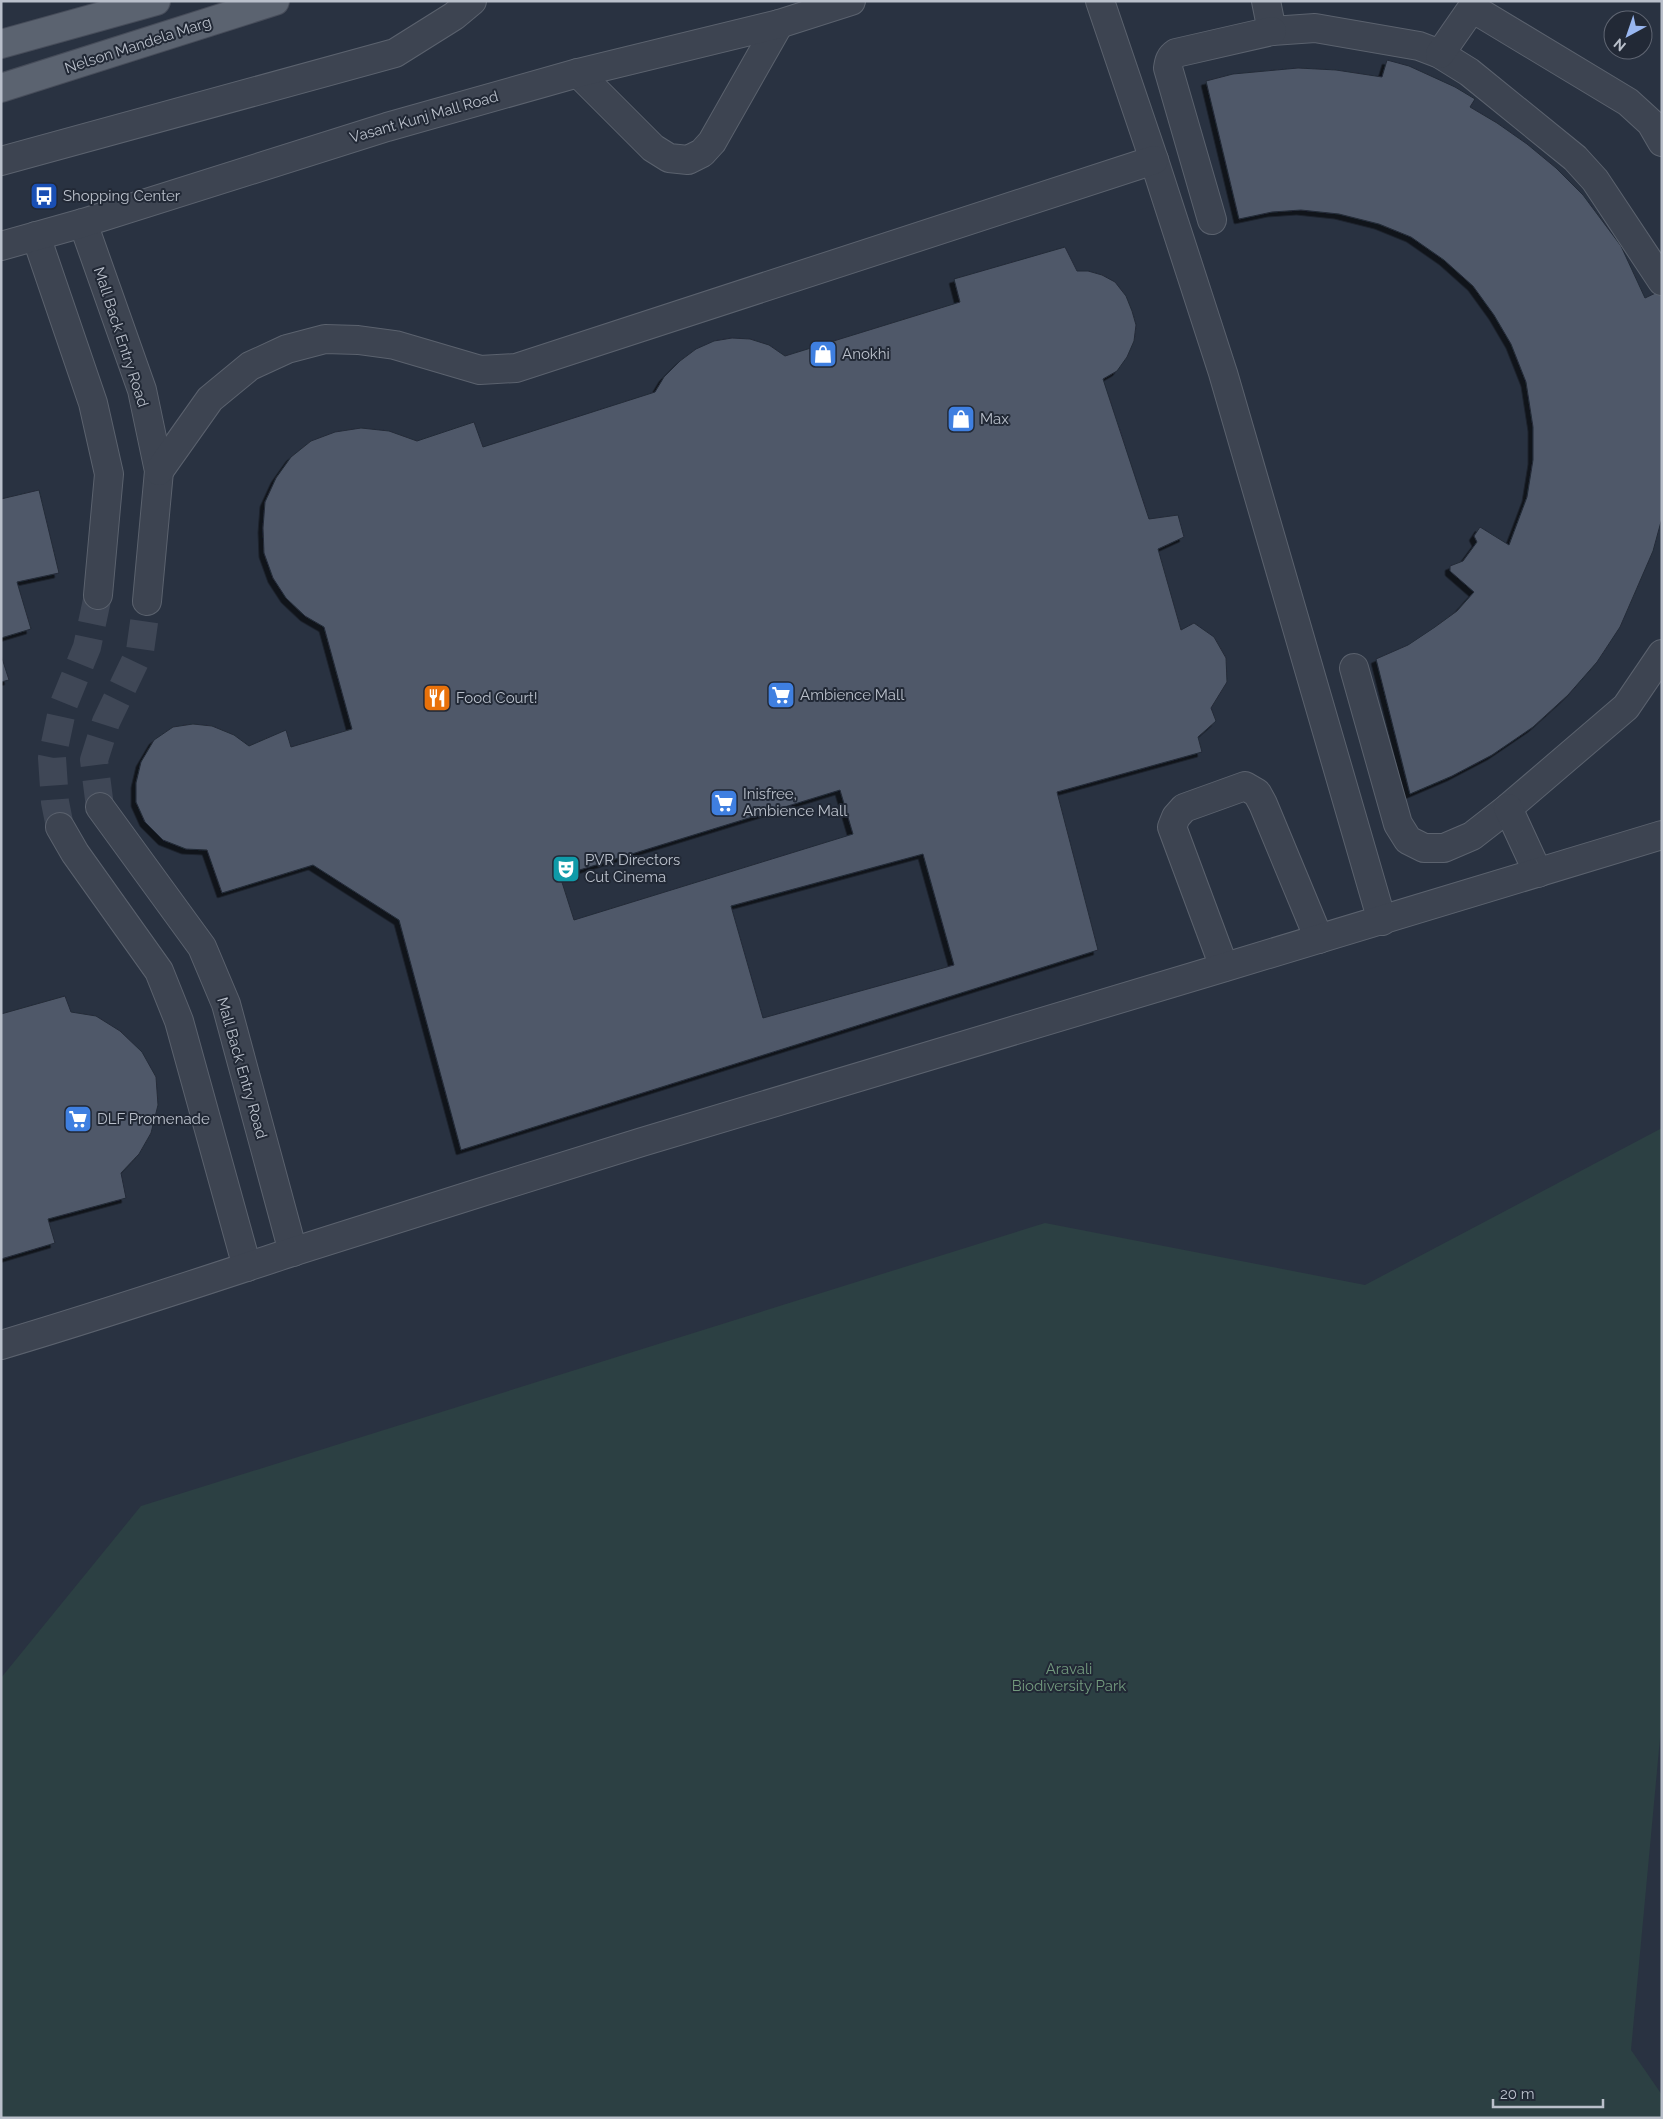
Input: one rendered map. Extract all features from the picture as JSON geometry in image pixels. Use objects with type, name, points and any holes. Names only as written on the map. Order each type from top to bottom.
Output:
[{"type":"main road","points":[[1,44],[156,1]]},
{"type":"main road","name":"Nelson Mandela Marg","points":[[1,88],[275,1]]},
{"type":"lane","points":[[1,160],[395,53],[454,16],[472,1]]},
{"type":"lane","name":"Vasant Kunj Mall Road","points":[[1,246],[83,223],[388,127],[578,73],[779,24],[851,1]]},
{"type":"lane","points":[[1100,1],[1226,382],[1382,921]]},
{"type":"lane","points":[[1266,1],[1272,31]]},
{"type":"lane","points":[[1440,54],[1461,4],[1628,102],[1651,124],[1662,142]]},
{"type":"lane","points":[[578,73],[654,148],[669,158],[688,160],[702,153],[712,142],[779,24]]},
{"type":"lane","points":[[1212,220],[1168,68],[1171,56],[1176,53],[1272,31],[1315,28],[1332,30],[1419,46],[1440,54],[1469,72],[1575,158],[1595,180],[1662,281]]},
{"type":"lane","points":[[158,471],[210,399],[250,366],[287,349],[325,339],[358,340],[395,345],[480,370],[516,368],[1154,160]]},
{"type":"lane","name":"Mall Back Entry Road","points":[[83,223],[142,390],[158,471],[147,601]]},
{"type":"lane","points":[[36,236],[94,403],[109,474],[98,595]]},
{"type":"lane","points":[[1354,668],[1398,824],[1408,840],[1424,848],[1444,848],[1472,836],[1508,808],[1626,707],[1662,654]]},
{"type":"lane","points":[[1224,967],[1172,827],[1176,817],[1184,808],[1245,786],[1257,793],[1263,804],[1319,939]]},
{"type":"lane","name":"Mall Back Entry Road","points":[[100,807],[202,947],[226,1004],[293,1252]]},
{"type":"lane","points":[[1508,808],[1538,873]]},
{"type":"lane","points":[[60,827],[75,853],[159,972],[179,1021],[247,1267]]},
{"type":"lane","points":[[1,1345],[96,1317],[293,1252],[932,1053],[1382,921],[1662,834]]},
{"type":"green space","name":"Aravali Biodiversity Park","points":[[1662,1128],[1662,1717],[1631,2050],[1662,2095],[1662,2118],[1,2118],[1,1678],[141,1506],[1045,1223],[1365,1285]]},
{"type":"building","points":[[1387,60],[1409,66],[1455,87],[1475,99],[1470,107],[1527,144],[1556,168],[1583,195],[1621,246],[1645,298],[1662,290],[1662,518],[1653,551],[1620,627],[1597,662],[1568,695],[1533,727],[1492,755],[1452,776],[1410,794],[1376,659],[1408,645],[1435,627],[1457,611],[1474,592],[1450,571],[1450,566],[1463,561],[1477,542],[1474,536],[1480,527],[1509,545],[1527,497],[1533,460],[1533,427],[1526,382],[1511,344],[1494,315],[1473,286],[1444,260],[1411,237],[1379,224],[1339,214],[1301,210],[1272,212],[1239,219],[1206,81],[1233,74],[1298,68],[1336,70],[1382,77]]},
{"type":"building","name":"Ambience Mall","points":[[1065,247],[1077,271],[1088,271],[1102,275],[1115,282],[1126,296],[1136,325],[1134,341],[1127,357],[1117,371],[1103,379],[1149,519],[1178,515],[1184,537],[1158,549],[1181,630],[1194,623],[1214,637],[1226,658],[1227,682],[1211,708],[1216,721],[1198,737],[1202,752],[1057,792],[1098,950],[461,1150],[399,920],[313,865],[222,893],[207,850],[186,849],[163,840],[145,822],[136,802],[136,783],[141,762],[154,740],[173,727],[193,724],[212,726],[234,735],[249,746],[286,730],[291,747],[352,729],[324,627],[305,616],[286,598],[273,578],[264,553],[265,502],[276,478],[291,457],[311,441],[335,432],[361,428],[389,431],[417,441],[474,422],[483,447],[655,392],[664,377],[680,361],[696,349],[714,341],[732,338],[750,339],[769,345],[785,356],[960,302],[954,279]],"holes":[[[840,790],[853,834],[574,920],[560,876]],[[923,854],[954,965],[763,1018],[731,906]]]},
{"type":"building","points":[[39,490],[59,573],[17,582],[31,629],[1,638],[1,499]]},
{"type":"building","points":[[1,655],[9,680],[1,682]]},
{"type":"building","name":"DLF Promenade","points":[[65,996],[71,1012],[96,1016],[120,1031],[142,1052],[156,1077],[158,1105],[151,1133],[139,1154],[121,1173],[126,1198],[48,1219],[55,1243],[1,1259],[1,1014]]},
{"type":"tunnel","points":[[60,827],[55,802],[52,758],[63,706],[87,647],[98,595]]},
{"type":"tunnel","points":[[100,807],[94,760],[106,722],[140,651],[147,601]]},
{"type":"place","name":"Shopping Center","points":[[44,196]]},
{"type":"place","name":"Anokhi","points":[[823,354]]},
{"type":"place","name":"Max","points":[[961,419]]},
{"type":"place","name":"Ambience Mall","points":[[781,695]]},
{"type":"place","name":"Food Court!","points":[[437,698]]},
{"type":"place","name":"Inisfree, Ambience Mall","points":[[724,803]]},
{"type":"place","name":"PVR Directors Cut Cinema","points":[[566,869]]},
{"type":"place","name":"DLF Promenade","points":[[78,1119]]}]
